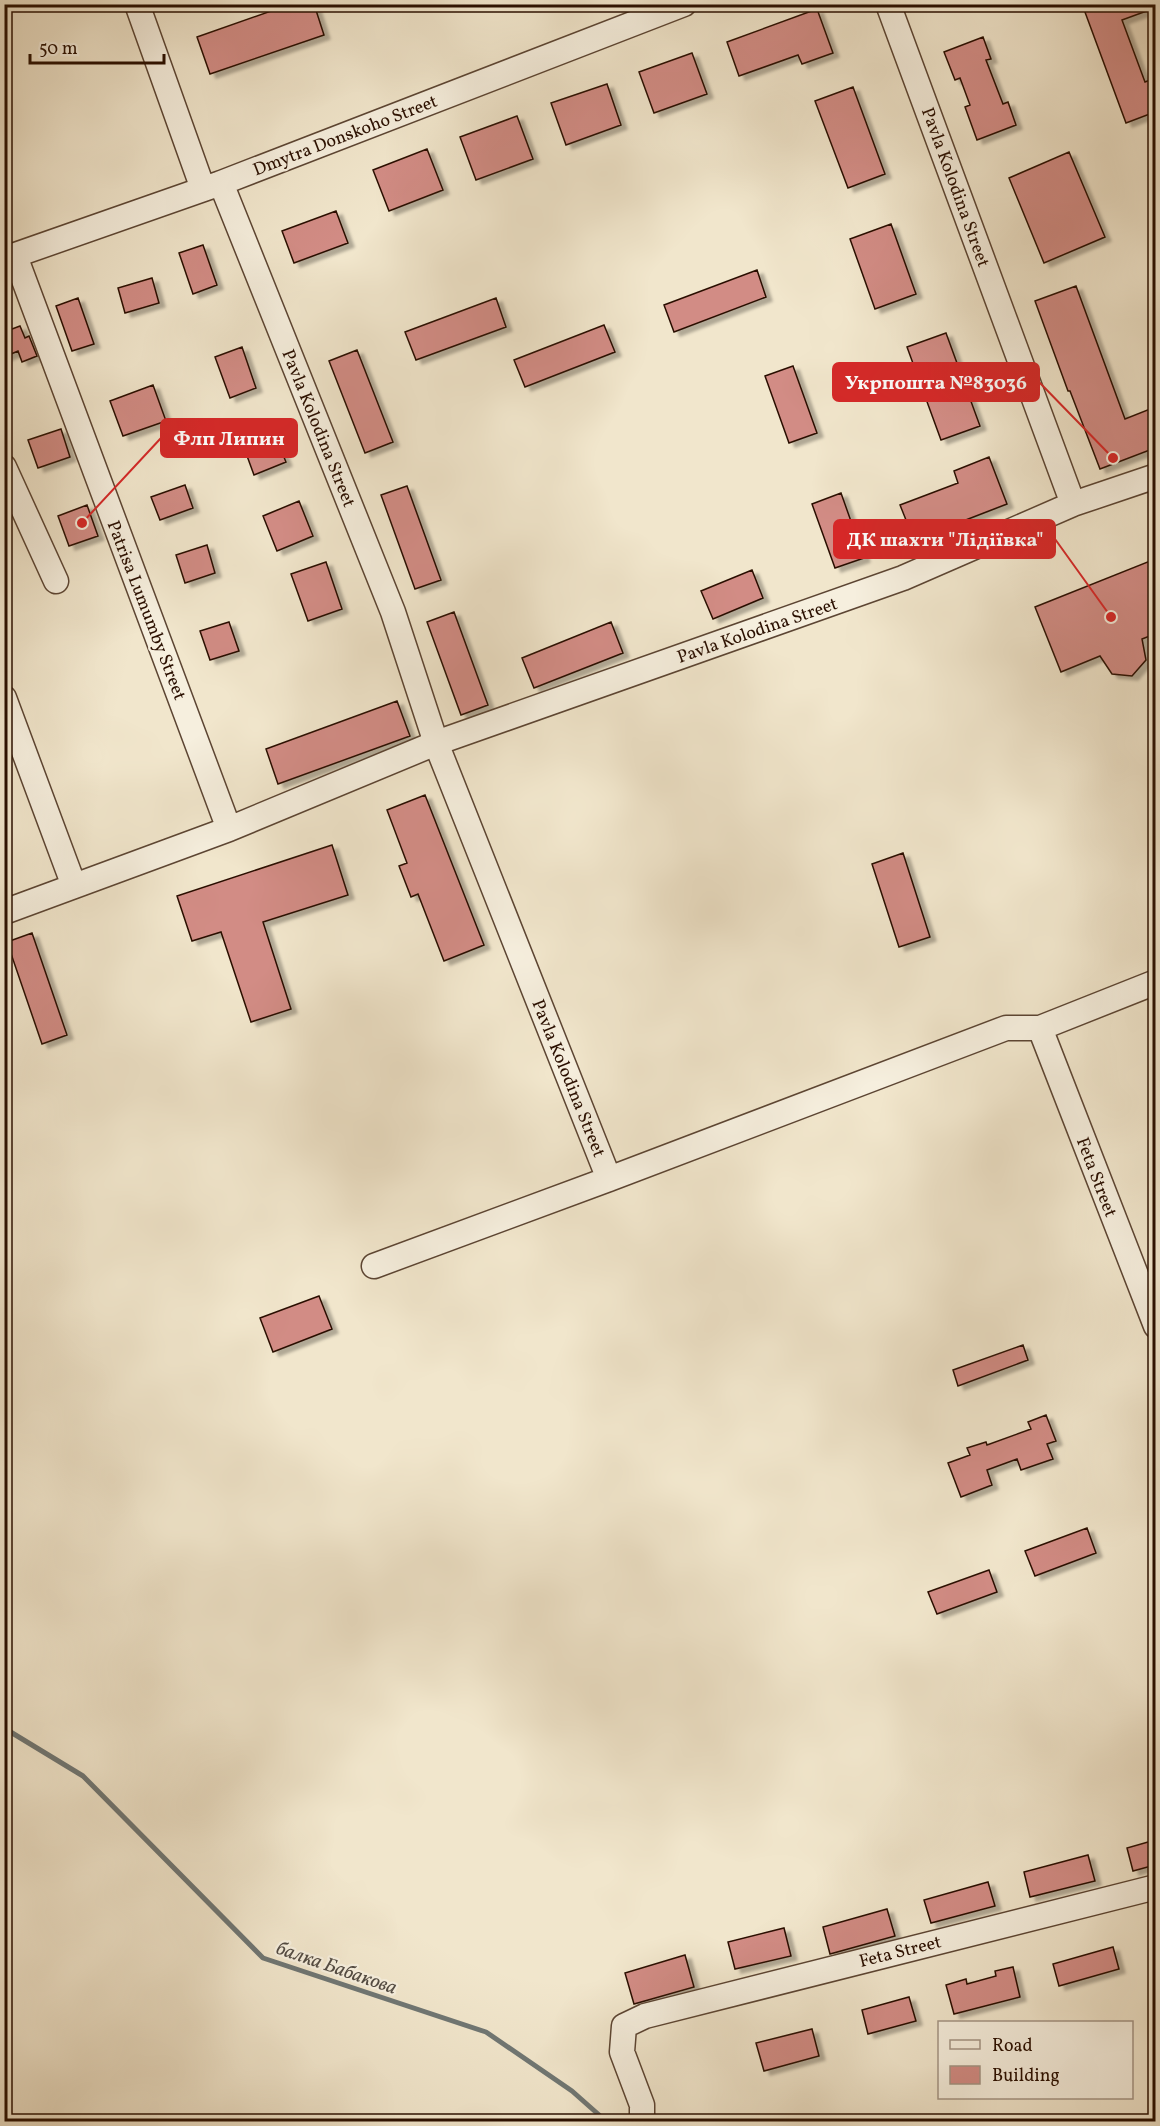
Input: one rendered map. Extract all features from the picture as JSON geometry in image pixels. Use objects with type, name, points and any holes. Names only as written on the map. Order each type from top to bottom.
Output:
[{"type":"street","name":"Pavla Kolodina Street","points":[[136,4],[393,612],[436,743],[609,1179]]},
{"type":"street","name":"Dmytra Donskoho Street","points":[[10,257],[212,186],[684,4]]},
{"type":"street","name":"Pavla Kolodina Street","points":[[888,4],[1073,504]]},
{"type":"street","name":"Patrisa Lumumby Street","points":[[10,257],[230,829]]},
{"type":"street","points":[[4,467],[56,580]]},
{"type":"street","name":"Pavla Kolodina Street","points":[[436,743],[903,578],[1073,504],[1155,476]]},
{"type":"street","points":[[4,698],[74,886]]},
{"type":"street","points":[[4,912],[230,829],[436,743]]},
{"type":"street","points":[[374,1266],[1006,1028],[1040,1028],[1155,982]]},
{"type":"street","name":"Feta Street","points":[[1040,1028],[1146,1275],[1155,1326]]},
{"type":"street","name":"Feta Street","points":[[642,2121],[642,2105],[622,2052],[624,2026],[645,2016],[1155,1887]]},
{"type":"building","points":[[291,4],[314,4],[324,35],[210,74],[197,37]]},
{"type":"building","points":[[1082,4],[1155,4],[1155,8],[1122,20],[1145,82],[1155,78],[1155,112],[1126,123]]},
{"type":"building","points":[[817,9],[833,53],[802,64],[798,55],[739,76],[727,42]]},
{"type":"building","points":[[983,37],[991,59],[986,60],[1003,104],[1008,102],[1016,125],[977,140],[965,107],[970,105],[960,78],[955,80],[944,52]]},
{"type":"building","points":[[692,53],[707,94],[654,113],[639,72]]},
{"type":"building","points":[[607,84],[621,125],[566,145],[551,103]]},
{"type":"building","points":[[853,87],[885,174],[848,188],[815,101]]},
{"type":"building","points":[[517,116],[533,159],[476,180],[460,137]]},
{"type":"building","points":[[427,149],[443,190],[389,211],[373,170]]},
{"type":"building","points":[[1069,152],[1105,237],[1044,263],[1009,178]]},
{"type":"building","points":[[336,211],[348,243],[294,263],[282,231]]},
{"type":"building","points":[[891,224],[916,294],[875,309],[850,239]]},
{"type":"building","points":[[203,245],[217,285],[193,294],[179,253]]},
{"type":"building","points":[[757,270],[766,297],[674,332],[664,305]]},
{"type":"building","points":[[152,278],[159,303],[125,313],[118,288]]},
{"type":"building","points":[[1076,286],[1125,419],[1155,407],[1155,448],[1100,469],[1035,301]]},
{"type":"building","points":[[78,298],[94,344],[72,351],[56,306]]},
{"type":"building","points":[[496,298],[506,327],[416,360],[405,332]]},
{"type":"building","points":[[604,325],[615,352],[525,387],[514,360]]},
{"type":"building","points":[[20,326],[25,338],[29,336],[37,356],[22,362],[18,351],[4,357],[4,332]]},
{"type":"building","points":[[946,333],[980,426],[941,440],[907,347]]},
{"type":"building","points":[[242,347],[256,388],[230,398],[215,357]]},
{"type":"building","points":[[357,350],[393,442],[365,453],[329,361]]},
{"type":"building","points":[[793,366],[817,433],[789,443],[765,376]]},
{"type":"building","points":[[153,385],[166,421],[123,436],[110,401]]},
{"type":"building","points":[[61,429],[70,457],[38,468],[28,440]]},
{"type":"building","points":[[274,433],[286,462],[254,475],[243,445]]},
{"type":"building","points":[[989,457],[1007,504],[914,540],[900,505],[958,483],[954,471]]},
{"type":"building","points":[[185,485],[193,508],[160,520],[151,497]]},
{"type":"building","points":[[407,486],[441,580],[415,589],[381,495]]},
{"type":"building","points":[[841,493],[864,558],[835,568],[812,504]]},
{"type":"building","points":[[299,501],[313,536],[277,551],[263,516]]},
{"type":"building","points":[[87,505],[98,536],[69,546],[58,516]]},
{"type":"building","points":[[207,545],[215,573],[185,583],[176,555]]},
{"type":"building","points":[[1155,559],[1155,634],[1142,639],[1146,660],[1132,676],[1112,674],[1100,656],[1061,672],[1035,607]]},
{"type":"building","points":[[326,562],[342,609],[308,621],[291,574]]},
{"type":"building","points":[[752,570],[763,598],[713,619],[701,591]]},
{"type":"building","points":[[454,612],[488,705],[461,715],[427,622]]},
{"type":"building","points":[[229,622],[239,651],[210,660],[200,631]]},
{"type":"building","points":[[611,622],[623,653],[534,688],[522,658]]},
{"type":"building","points":[[397,701],[410,736],[278,784],[266,749]]},
{"type":"building","points":[[425,795],[484,945],[444,961],[418,894],[411,897],[399,866],[407,863],[387,810]]},
{"type":"building","points":[[332,845],[348,895],[263,922],[291,1009],[251,1022],[221,932],[192,941],[177,896]]},
{"type":"building","points":[[903,853],[930,937],[899,947],[872,864]]},
{"type":"building","points":[[32,933],[67,1035],[42,1044],[7,942]]},
{"type":"building","points":[[319,1296],[332,1329],[273,1352],[260,1318]]},
{"type":"building","points":[[1023,1345],[1028,1360],[958,1386],[953,1370]]},
{"type":"building","points":[[1046,1415],[1056,1441],[1047,1444],[1053,1459],[1021,1470],[1017,1459],[987,1470],[992,1485],[961,1497],[948,1463],[970,1455],[967,1448],[986,1442],[987,1445],[1031,1429],[1028,1422]]},
{"type":"building","points":[[1087,1528],[1096,1553],[1035,1576],[1025,1551]]},
{"type":"building","points":[[989,1570],[997,1592],[937,1614],[928,1592]]},
{"type":"building","points":[[1155,1840],[1155,1865],[1133,1871],[1127,1848]]},
{"type":"building","points":[[1088,1855],[1095,1881],[1030,1897],[1024,1872]]},
{"type":"building","points":[[988,1882],[995,1906],[931,1923],[924,1900]]},
{"type":"building","points":[[887,1909],[895,1936],[830,1954],[823,1927]]},
{"type":"building","points":[[784,1928],[791,1956],[735,1969],[728,1942]]},
{"type":"building","points":[[1113,1947],[1119,1969],[1059,1986],[1053,1964]]},
{"type":"building","points":[[685,1955],[694,1987],[634,2004],[625,1973]]},
{"type":"building","points":[[1013,1967],[1020,1997],[954,2014],[946,1985],[966,1979],[967,1984],[996,1976],[995,1971]]},
{"type":"building","points":[[909,1997],[916,2021],[868,2034],[862,2010]]},
{"type":"building","points":[[812,2029],[819,2056],[764,2071],[756,2043]]},
{"type":"waterway","name":"балка Бабакова","points":[[4,1728],[83,1776],[263,1958],[486,2032],[572,2091],[607,2122]]},
{"type":"place","name":"Укрпошта №83036","points":[[1113,458]]},
{"type":"place","name":"Флп Липин","points":[[82,523]]},
{"type":"place","name":"ДК шахти \"Лідіївка\"","points":[[1111,617]]}]
